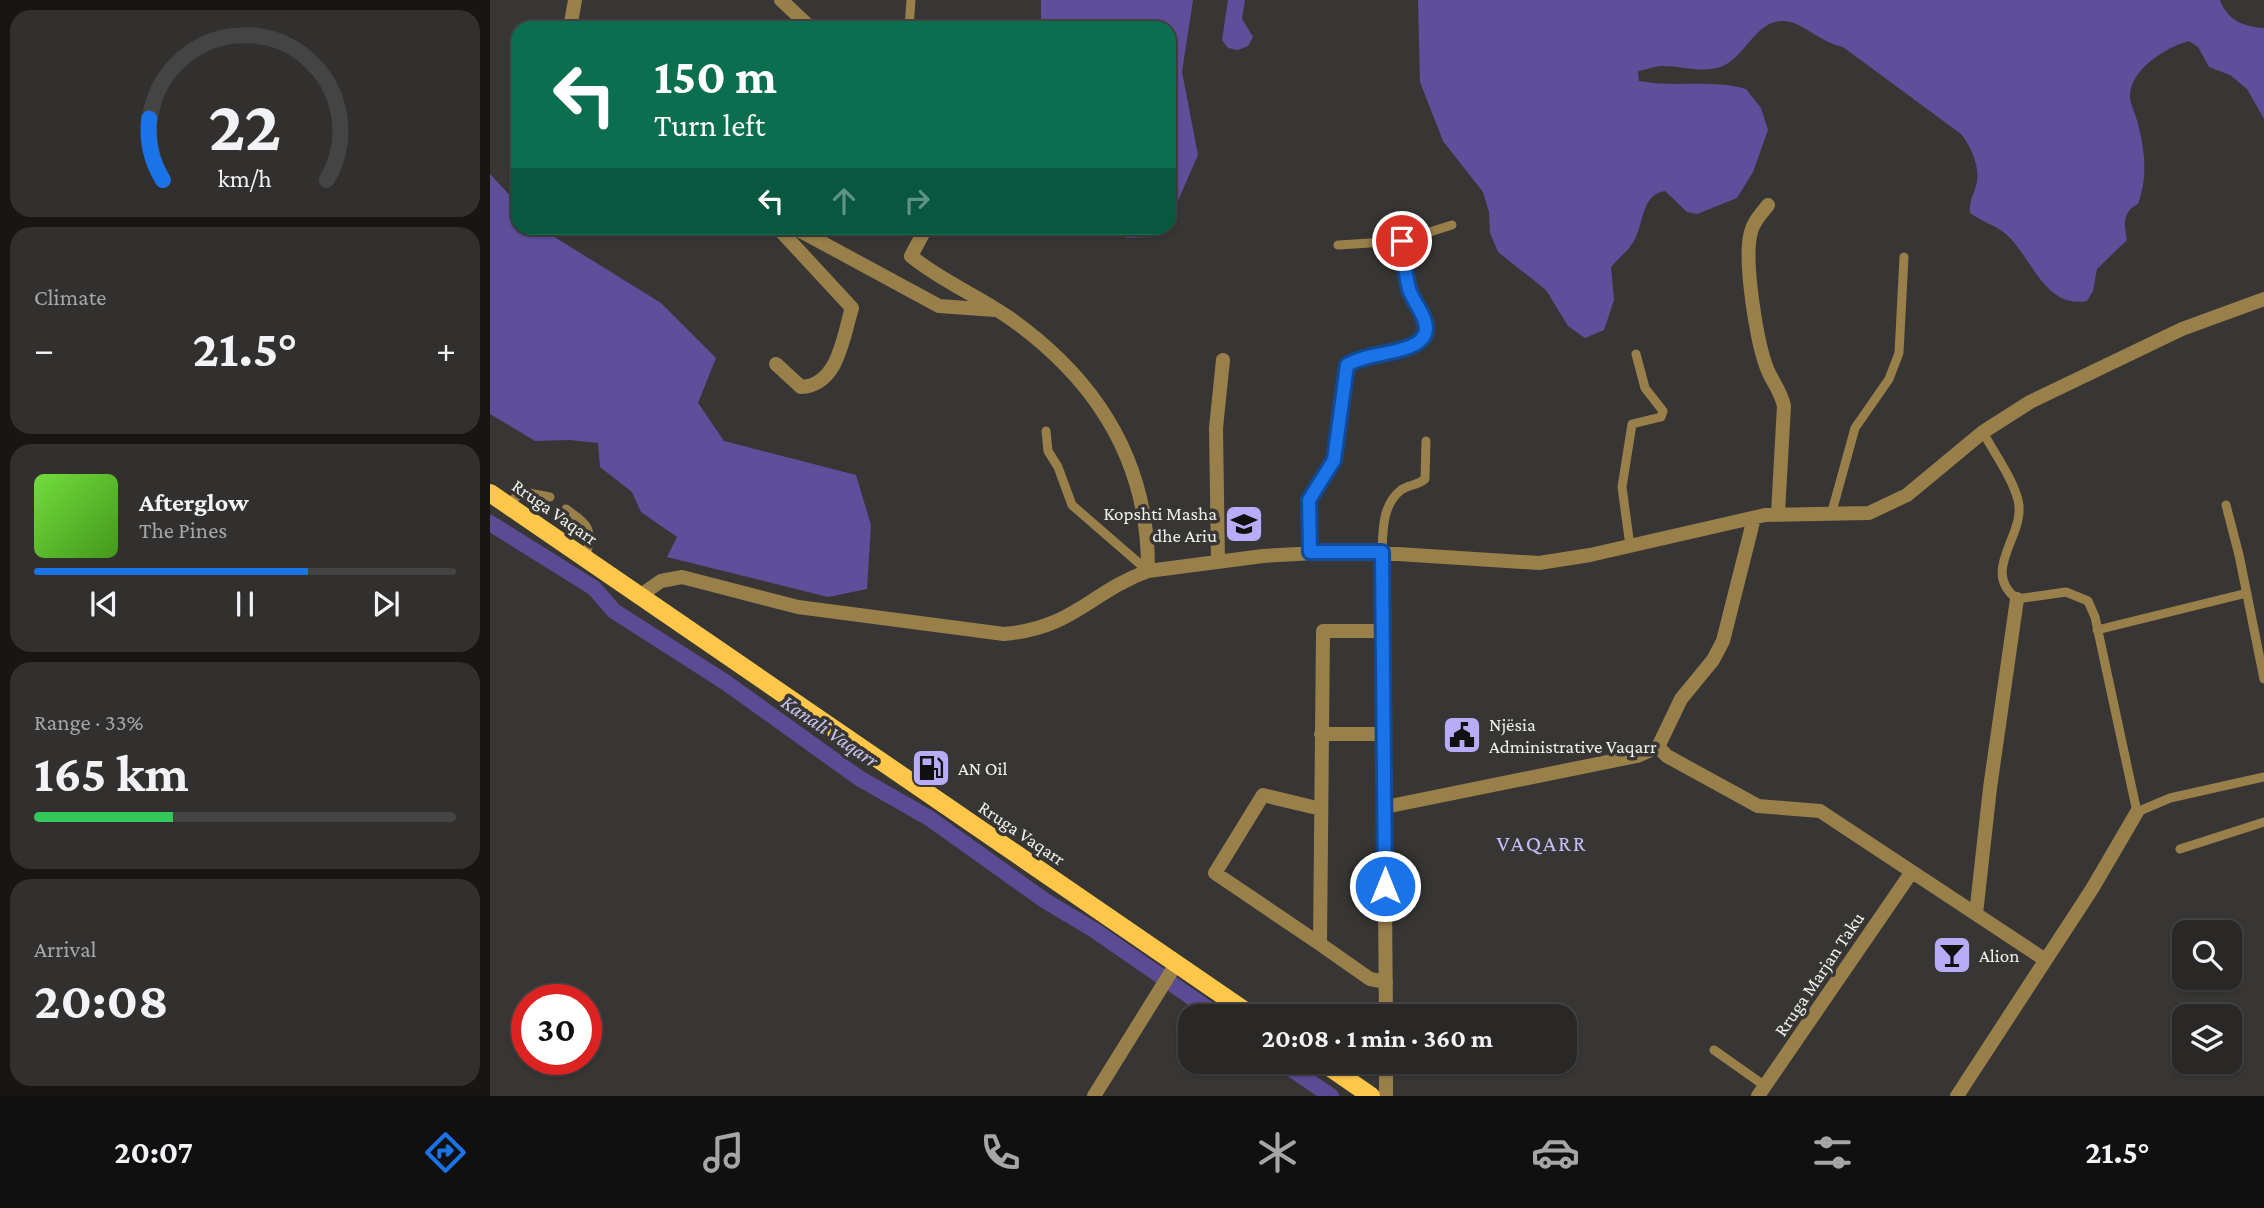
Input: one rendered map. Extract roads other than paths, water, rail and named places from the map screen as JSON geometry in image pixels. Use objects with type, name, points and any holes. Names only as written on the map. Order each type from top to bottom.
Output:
[{"type":"main road","name":"Rruga Vaqarr","points":[[490,494],[1168,976],[1227,1004]]},
{"type":"main road","points":[[1339,1074],[1371,1096]]},
{"type":"street","points":[[571,21],[575,0]]},
{"type":"street","points":[[781,0],[804,21]]},
{"type":"street","points":[[1768,205],[1751,230],[1748,251],[1762,351],[1768,371],[1782,394],[1784,406],[1778,513]]},
{"type":"street","points":[[776,364],[801,387],[817,383],[834,366],[852,308],[784,235]]},
{"type":"street","points":[[808,235],[939,306],[997,310]]},
{"type":"street","points":[[922,235],[911,256],[927,270],[997,310],[1069,368],[1123,443],[1145,510],[1148,571]]},
{"type":"street","points":[[1310,552],[1309,500],[1334,460],[1347,365],[1368,356],[1406,348],[1418,343],[1423,335],[1424,313],[1408,286],[1402,241]]},
{"type":"street","points":[[638,597],[661,582],[682,577],[798,607],[1004,634],[1051,626],[1069,618],[1131,577],[1148,571],[1310,552],[1382,552],[1539,563],[1778,513],[1869,513],[1888,507],[1907,495],[1983,432],[2030,402],[2182,329],[2264,299]]},
{"type":"street","points":[[1218,562],[1216,428],[1223,360]]},
{"type":"street","points":[[1385,807],[1637,756],[1658,747],[1681,699],[1713,660],[1723,641],[1754,517]]},
{"type":"street","points":[[1382,552],[1386,1004]]},
{"type":"street","points":[[1976,914],[1991,776],[2017,599]]},
{"type":"street","points":[[1320,944],[1323,631],[1383,631]]},
{"type":"street","points":[[1321,734],[1384,734]]},
{"type":"street","points":[[1658,747],[1667,756],[1758,806],[1821,811],[2044,959]]},
{"type":"street","points":[[1321,809],[1263,795],[1215,873],[1370,979],[1386,982]]},
{"type":"street","points":[[1958,1096],[2044,959],[2092,889],[2137,812]]},
{"type":"street","name":"Rruga Marjan Taku","points":[[1762,1091],[1911,873]]},
{"type":"street","points":[[1094,1096],[1168,976]]},
{"type":"street","points":[[1386,1074],[1387,1096]]},
{"type":"lane","points":[[910,21],[911,0]]},
{"type":"lane","points":[[1338,245],[1402,241],[1452,225]]},
{"type":"lane","points":[[1831,515],[1855,428],[1889,379],[1899,353],[1903,257]]},
{"type":"lane","points":[[1630,546],[1622,487],[1632,424],[1661,417],[1663,411],[1645,388],[1636,354]]},
{"type":"lane","points":[[1046,431],[1048,451],[1058,467],[1072,505],[1148,571]]},
{"type":"lane","points":[[1983,432],[2018,498],[2018,522],[2001,571],[2004,585],[2017,599],[2066,592],[2088,601],[2097,630],[2137,812],[2169,798],[2264,777]]},
{"type":"lane","points":[[1382,552],[1384,520],[1392,500],[1403,488],[1418,485],[1425,478],[1426,441]]},
{"type":"lane","points":[[506,504],[524,492],[550,497]]},
{"type":"lane","points":[[2225,505],[2248,593],[2264,679]]},
{"type":"lane","points":[[566,509],[589,528],[591,534],[586,560]]},
{"type":"lane","points":[[2097,630],[2248,593]]},
{"type":"lane","points":[[2180,849],[2264,822]]},
{"type":"lane","points":[[1714,1050],[1762,1091]]},
{"type":"waterway","name":"Kanali Vaqarr","points":[[490,523],[594,588],[614,611],[725,682],[859,778],[929,818],[1044,900],[1094,930],[1201,1004]]},
{"type":"waterway","name":"Kanali Vaqarr","points":[[1299,1074],[1331,1096]]},
{"type":"place","name":"Kopshti Masha dhe Ariu","points":[[1244,524]]},
{"type":"place","name":"Njësia Administrative Vaqarr","points":[[1462,735]]},
{"type":"place","name":"AN Oil","points":[[931,768]]},
{"type":"place","name":"Alion","points":[[1952,955]]},
{"type":"district","name":"VAQARR","points":[[1542,843]]}]
